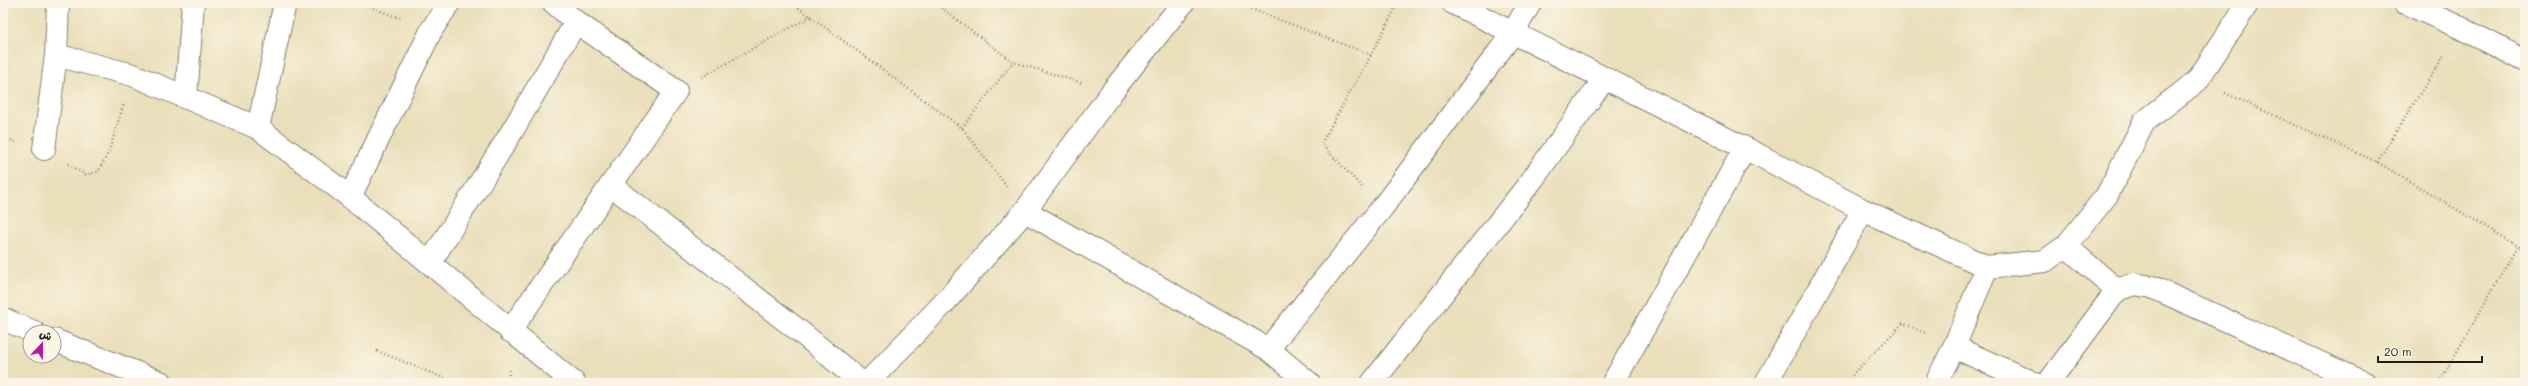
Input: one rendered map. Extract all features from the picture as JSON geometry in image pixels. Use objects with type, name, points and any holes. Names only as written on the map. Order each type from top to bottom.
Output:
[{"type":"street","points":[[44,149],[56,55],[58,3]]},
{"type":"street","points":[[186,98],[193,3]]},
{"type":"street","points":[[258,128],[285,3]]},
{"type":"street","points":[[350,197],[432,29],[449,3]]},
{"type":"street","points":[[510,331],[676,91],[576,22],[554,3]]},
{"type":"street","points":[[867,383],[944,303],[1025,211],[1111,92],[1183,3]]},
{"type":"street","points":[[1453,3],[1746,148],[1864,210],[1987,267],[2045,261],[2066,246],[2107,194],[2144,122],[2197,81],[2248,3]]},
{"type":"street","points":[[1268,349],[1382,208],[1513,33],[1530,3]]},
{"type":"street","points":[[2405,3],[2461,28],[2525,61]]},
{"type":"street","points":[[430,263],[511,133],[576,22]]},
{"type":"street","points":[[56,55],[133,75],[258,128],[350,197],[574,383]]},
{"type":"street","points":[[1372,383],[1532,180],[1605,78]]},
{"type":"street","points":[[1613,383],[1746,148]]},
{"type":"street","points":[[611,185],[803,334],[862,383]]},
{"type":"street","points":[[1766,383],[1864,210]]},
{"type":"street","points":[[1025,211],[1268,349],[1309,383]]},
{"type":"street","points":[[2066,246],[2117,290]]},
{"type":"street","points":[[1936,383],[1954,347],[1987,267]]},
{"type":"street","points":[[2048,383],[2117,290],[2134,284],[2152,287],[2365,383]]},
{"type":"street","points":[[3,319],[22,327]]},
{"type":"street","points":[[62,343],[162,383]]},
{"type":"street","points":[[1954,347],[2034,383]]},
{"type":"path","points":[[358,3],[432,29]]},
{"type":"path","points":[[792,3],[962,128],[1025,211]]},
{"type":"path","points":[[935,3],[1012,62],[1111,92]]},
{"type":"path","points":[[1236,3],[1372,55]]},
{"type":"path","points":[[1382,208],[1321,144],[1372,55],[1398,3]]},
{"type":"path","points":[[676,91],[811,16]]},
{"type":"path","points":[[2377,162],[2461,28]]},
{"type":"path","points":[[962,128],[1012,62]]},
{"type":"path","points":[[44,149],[86,175],[99,171],[109,151],[133,75]]},
{"type":"path","points":[[2197,81],[2377,162],[2517,247],[2525,250]]},
{"type":"path","points":[[2439,383],[2517,247]]},
{"type":"path","points":[[1849,383],[1854,374],[1902,323],[1954,347]]},
{"type":"path","points":[[377,351],[456,383]]}]
